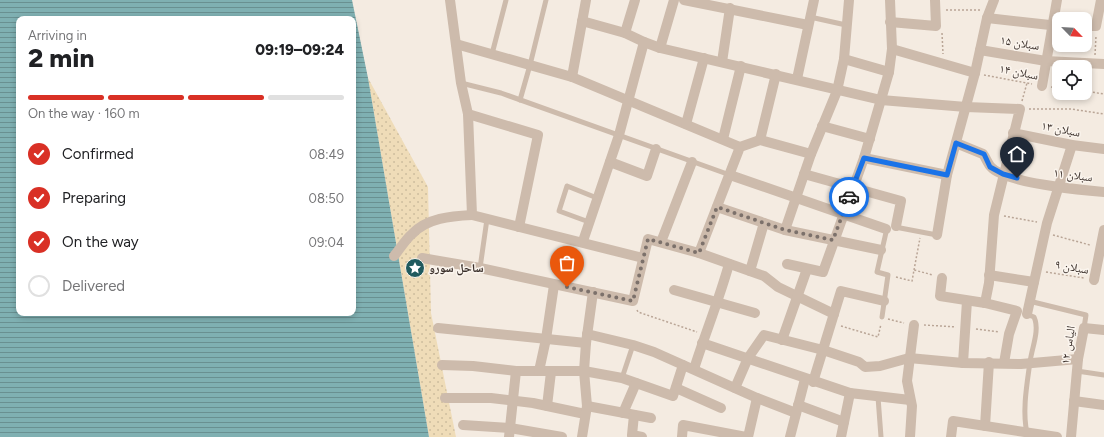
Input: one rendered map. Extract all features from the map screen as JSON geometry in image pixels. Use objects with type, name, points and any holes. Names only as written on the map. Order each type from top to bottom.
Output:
[{"type":"street","points":[[450,0],[461,83],[468,114],[472,215]]},
{"type":"street","points":[[572,77],[586,0]]},
{"type":"street","points":[[625,33],[635,0]]},
{"type":"street","points":[[660,48],[674,0]]},
{"type":"street","points":[[684,0],[809,21]]},
{"type":"street","points":[[797,79],[814,0]]},
{"type":"street","points":[[785,230],[811,154],[837,91],[844,59],[849,0]]},
{"type":"street","points":[[787,264],[823,272],[833,240],[864,158],[888,72],[892,49],[890,0]]},
{"type":"street","points":[[890,22],[936,26],[935,0]]},
{"type":"street","points":[[937,234],[947,175],[994,0]]},
{"type":"street","points":[[1057,12],[1058,0]]},
{"type":"street","points":[[1092,26],[1096,26],[1101,0]]},
{"type":"street","points":[[722,62],[730,8]]},
{"type":"street","points":[[989,14],[1052,25]]},
{"type":"street","points":[[582,21],[625,33],[660,48],[797,79],[837,91],[881,100],[966,107],[1020,109],[994,214],[985,303]]},
{"type":"street","points":[[1042,86],[1052,38]]},
{"type":"street","points":[[583,241],[619,135],[644,42]]},
{"type":"street","points":[[456,44],[572,77],[740,147],[760,140],[811,154]]},
{"type":"street","points":[[892,49],[975,72]]},
{"type":"street","name":"سبلان ۱۵","points":[[980,50],[1046,61],[1099,63]]},
{"type":"street","points":[[686,124],[704,58]]},
{"type":"street","points":[[844,59],[888,72]]},
{"type":"street","points":[[723,139],[741,66]]},
{"type":"street","points":[[760,140],[776,74]]},
{"type":"street","points":[[468,114],[538,135],[519,227]]},
{"type":"street","points":[[822,126],[870,139]]},
{"type":"street","name":"سبلان ۱۳","points":[[1013,133],[1072,145],[1104,149]]},
{"type":"street","name":"سبلان ۱۱","points":[[956,143],[984,154],[990,167],[1003,174],[1058,188],[1104,192]]},
{"type":"street","points":[[1004,363],[1009,334],[1029,301],[1046,228],[1072,145]]},
{"type":"street","points":[[699,253],[740,147]]},
{"type":"street","points":[[610,162],[647,176],[656,149]]},
{"type":"street","points":[[864,158],[947,175]]},
{"type":"street","points":[[661,242],[692,162]]},
{"type":"street","points":[[730,175],[843,214],[891,228],[901,201],[804,174]]},
{"type":"street","points":[[717,207],[785,230],[881,250]]},
{"type":"street","points":[[394,256],[412,233],[432,221],[453,216],[472,215],[583,241],[643,258]]},
{"type":"street","points":[[750,271],[764,223]]},
{"type":"street","points":[[1094,280],[1104,230]]},
{"type":"street","points":[[422,258],[480,268],[633,301],[648,239],[699,253],[764,276],[770,282],[832,318]]},
{"type":"street","points":[[694,369],[703,339],[718,303],[729,264]]},
{"type":"street","points":[[782,340],[806,269]]},
{"type":"street","points":[[989,275],[1034,282]]},
{"type":"street","points":[[942,278],[940,296],[985,303],[1022,312]]},
{"type":"street","points":[[539,372],[546,339],[554,285]]},
{"type":"street","points":[[674,290],[755,313]]},
{"type":"street","points":[[790,437],[797,409],[823,350],[840,291],[884,301]]},
{"type":"street","points":[[582,437],[586,410],[584,371],[586,339],[593,292]]},
{"type":"street","points":[[963,362],[964,327],[967,301]]},
{"type":"street","points":[[910,437],[910,400],[907,381],[914,325]]},
{"type":"street","points":[[438,328],[546,339],[586,339],[633,345],[694,369],[757,398],[844,422]]},
{"type":"street","points":[[1084,328],[1104,330]]},
{"type":"street","name":"الیاس ۱۲","points":[[1071,437],[1078,359],[1084,328]]},
{"type":"street","points":[[735,388],[748,358],[764,335],[823,350],[859,362],[865,367],[880,366],[909,358],[1004,363],[1078,359]]},
{"type":"street","points":[[703,339],[748,358],[850,393],[910,400]]},
{"type":"street","points":[[985,426],[989,362]]},
{"type":"street","points":[[442,364],[539,372],[584,371],[622,378],[673,396],[683,365]]},
{"type":"street","points":[[510,433],[516,370]]},
{"type":"street","points":[[547,406],[551,372]]},
{"type":"street","points":[[623,413],[636,383]]},
{"type":"street","points":[[676,388],[721,408]]},
{"type":"street","points":[[841,437],[850,393]]},
{"type":"street","points":[[445,398],[491,398],[547,406],[623,413],[651,418]]},
{"type":"street","points":[[682,437],[683,425],[747,437],[757,398]]},
{"type":"street","points":[[1074,401],[1104,405]]},
{"type":"street","points":[[634,415],[632,434],[642,437]]},
{"type":"street","points":[[951,437],[953,421],[1027,435],[1057,437]]},
{"type":"street","points":[[463,425],[510,433],[562,437]]},
{"type":"lane","points":[[492,54],[506,0]]},
{"type":"lane","points":[[520,100],[546,0]]},
{"type":"lane","points":[[809,21],[846,25]]},
{"type":"lane","points":[[461,83],[501,93],[730,175]]},
{"type":"lane","points":[[589,222],[559,211],[567,186],[597,198]]},
{"type":"lane","points":[[480,268],[487,219]]},
{"type":"lane","points":[[882,318],[888,275],[878,272],[881,250],[891,228],[937,234]]},
{"type":"lane","name":"الیاس ۱۲","points":[[1029,301],[1086,315],[1084,328]]},
{"type":"lane","points":[[1022,312],[1034,317],[1037,324],[1030,362],[1024,420],[1027,435]]},
{"type":"lane","points":[[622,378],[633,345]]},
{"type":"lane","points":[[1077,372],[1104,375]]},
{"type":"lane","points":[[878,396],[881,437]]},
{"type":"path","points":[[936,10],[989,14]]},
{"type":"path","points":[[936,26],[942,28],[943,64]]},
{"type":"path","points":[[1096,26],[1099,63]]},
{"type":"path","name":"سبلان ۱۴","points":[[975,72],[1052,87]]},
{"type":"path","points":[[1027,83],[1020,109],[1071,109],[1104,114]]},
{"type":"path","points":[[1092,92],[1104,94]]},
{"type":"path","points":[[994,214],[1046,228],[1101,248]]},
{"type":"path","points":[[888,275],[912,282],[922,231]]},
{"type":"path","points":[[914,270],[942,278]]},
{"type":"path","name":"سبلان ۹","points":[[1036,270],[1094,280]]},
{"type":"path","points":[[633,301],[638,312],[703,339]]},
{"type":"path","points":[[832,318],[878,337],[882,318],[914,325],[964,327],[1009,334]]},
{"type":"sand","name":"ساحل سورو","points":[[368,78],[428,187],[431,313],[456,437],[429,437]]},
{"type":"water","points":[[0,0],[352,0],[355,16],[16,16],[16,316],[356,316],[356,20],[368,78],[429,437],[0,437]]},
{"type":"way so far","points":[[567,287],[633,301],[648,239],[699,253],[717,207],[785,230],[833,240],[849,197]]},
{"type":"place","name":"ساحل سورو","points":[[415,268]]},
{"type":"route","points":[[849,197],[864,158],[947,175],[956,143],[984,154],[990,167],[1003,174],[1017,178]]}]
